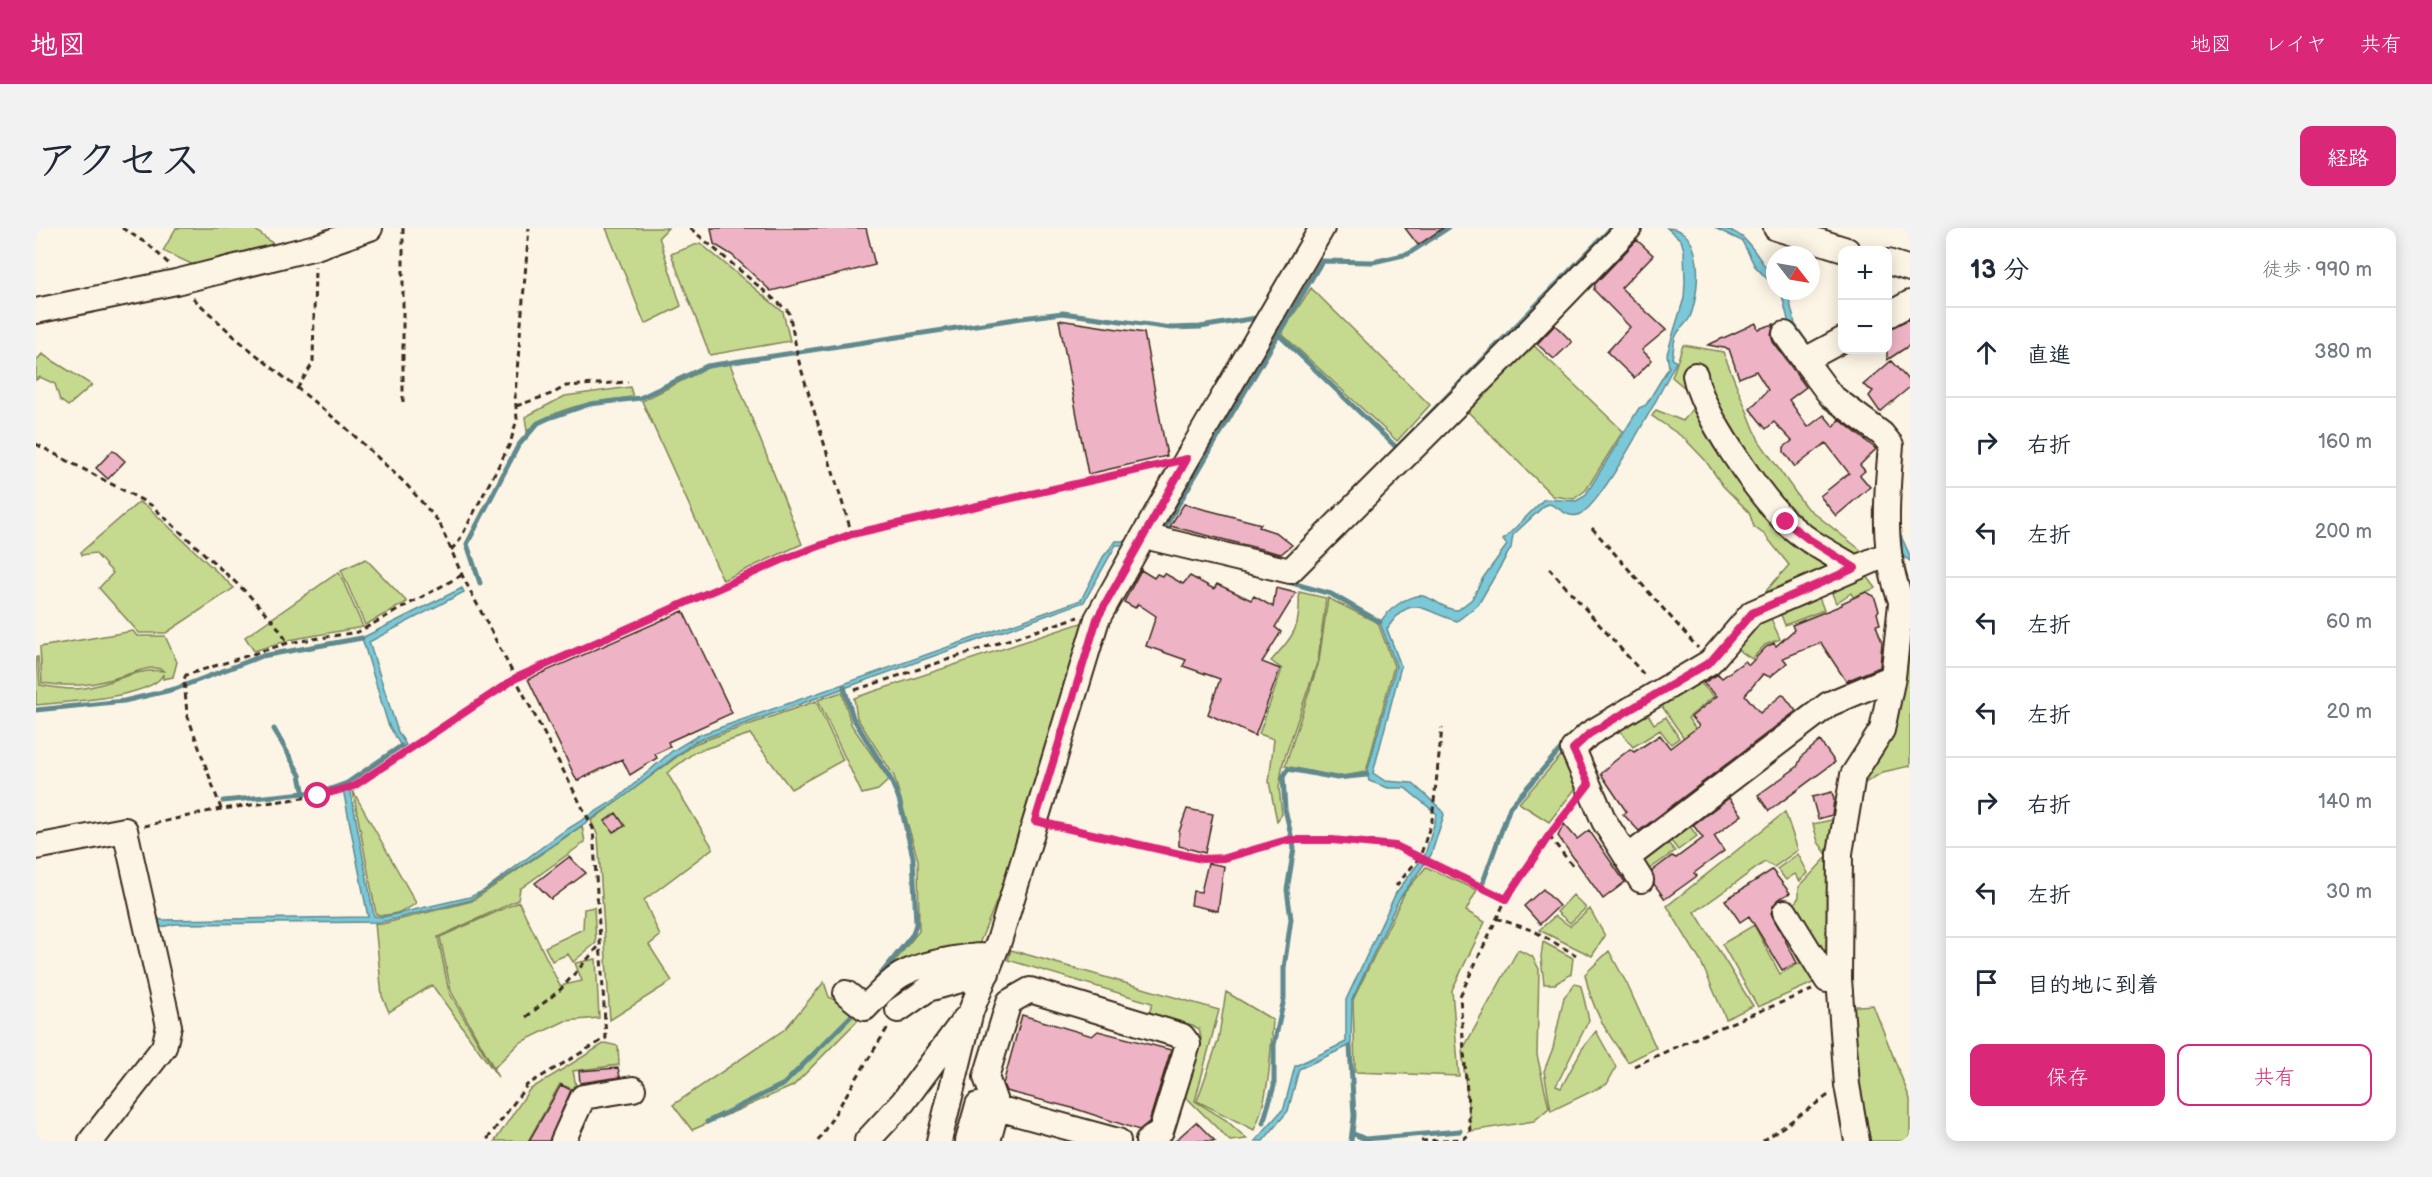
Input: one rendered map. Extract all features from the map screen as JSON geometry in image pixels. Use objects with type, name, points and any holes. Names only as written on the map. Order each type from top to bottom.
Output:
[{"type":"street","points":[[36,311],[176,282],[316,247],[370,228]]},
{"type":"street","points":[[941,1141],[971,1011],[990,964],[1097,618],[1322,228]]},
{"type":"street","points":[[1144,536],[1290,571],[1514,347],[1629,228]]},
{"type":"street","points":[[1776,228],[1838,247]]},
{"type":"street","points":[[1892,264],[1910,269]]},
{"type":"street","points":[[1892,312],[1910,303]]},
{"type":"street","points":[[1785,334],[1831,396],[1882,434],[1891,446],[1885,510],[1888,554],[1906,612],[1882,730],[1853,775],[1840,853],[1833,979],[1846,1082],[1857,1141]]},
{"type":"street","points":[[1805,360],[1838,342]]},
{"type":"street","points":[[1695,375],[1698,392],[1744,468],[1786,522],[1855,568]]},
{"type":"street","points":[[1641,880],[1604,821],[1573,749],[1589,734],[1710,662],[1752,613],[1888,554]]},
{"type":"street","points":[[1888,554],[1910,568]]},
{"type":"street","points":[[1627,858],[1829,704],[1893,677]]},
{"type":"street","points":[[36,847],[125,830],[169,1026],[164,1047],[91,1141]]},
{"type":"street","points":[[1785,912],[1833,979]]},
{"type":"street","points":[[846,993],[865,1008],[897,978],[914,970],[971,955],[990,964]]},
{"type":"street","points":[[898,1010],[928,989],[990,964]]},
{"type":"street","points":[[988,1141],[987,1077],[1008,1002],[1030,990],[1182,1036],[1188,1044],[1161,1131],[1149,1141]]},
{"type":"street","points":[[867,1141],[903,1102],[971,1011]]},
{"type":"street","points":[[563,1141],[583,1097],[633,1089]]},
{"type":"street","points":[[988,1106],[1116,1141]]},
{"type":"street","points":[[968,1141],[988,1106]]},
{"type":"path","points":[[122,228],[168,261],[176,282],[237,339],[345,427],[406,484],[439,522],[462,575],[593,828],[606,1038],[526,1085],[486,1141]]},
{"type":"path","points":[[403,228],[403,406]]},
{"type":"path","points":[[451,550],[459,541],[510,444],[517,419],[516,406],[529,228]]},
{"type":"path","points":[[690,228],[789,312],[799,362],[852,534]]},
{"type":"path","points":[[297,389],[313,363],[316,247]]},
{"type":"path","points":[[516,406],[555,393],[566,386],[628,382]]},
{"type":"path","points":[[36,444],[151,505],[246,592],[275,623],[288,643]]},
{"type":"path","points":[[125,830],[221,809],[318,796],[354,786],[516,678],[784,559],[852,534],[1187,459]]},
{"type":"path","points":[[1592,528],[1710,662]]},
{"type":"path","points":[[1549,568],[1659,692]]},
{"type":"path","points":[[221,809],[187,714],[184,679],[186,675],[288,643],[358,632],[462,575]]},
{"type":"path","points":[[855,690],[1069,618],[1097,618]]},
{"type":"path","points":[[1396,886],[1420,856],[1432,820],[1442,728]]},
{"type":"path","points":[[1421,1141],[1464,1139],[1470,1133],[1460,996],[1506,899],[1549,836],[1589,784]]},
{"type":"path","points":[[1035,821],[1202,859],[1225,858],[1287,840],[1332,840],[1396,846],[1506,899]]},
{"type":"path","points":[[1549,836],[1572,866]]},
{"type":"path","points":[[1496,918],[1534,932],[1576,955]]},
{"type":"path","points":[[526,1017],[560,990],[600,944]]},
{"type":"path","points":[[1634,1066],[1716,1029],[1810,992],[1833,979]]},
{"type":"path","points":[[818,1141],[898,1010]]},
{"type":"path","points":[[1763,1141],[1846,1082]]},
{"type":"green space","points":[[176,228],[253,228],[277,247],[198,267],[163,251]]},
{"type":"green space","points":[[606,228],[668,228],[659,237],[681,306],[645,324]]},
{"type":"green space","points":[[700,243],[783,312],[790,341],[710,355],[671,254]]},
{"type":"green space","points":[[1311,288],[1430,405],[1397,441],[1283,335],[1284,329]]},
{"type":"green space","points":[[1528,340],[1623,431],[1586,490],[1574,499],[1553,496],[1464,408]]},
{"type":"green space","points":[[1683,345],[1723,352],[1759,441],[1805,506],[1862,551],[1798,583],[1769,594],[1766,591],[1789,565],[1765,535],[1754,527],[1749,512],[1723,486],[1705,460],[1684,438],[1652,416],[1656,410],[1683,421],[1699,400],[1672,377]]},
{"type":"green space","points":[[42,354],[92,385],[68,406],[60,400],[55,384],[40,377],[36,380],[36,361]]},
{"type":"green space","points":[[730,364],[802,544],[723,580],[642,401],[707,368]]},
{"type":"green space","points":[[630,387],[633,397],[563,410],[538,422],[527,431],[525,417],[565,396]]},
{"type":"green space","points":[[139,502],[148,507],[234,588],[166,633],[139,633],[99,588],[113,573],[95,553],[82,555],[81,552]]},
{"type":"green space","points":[[366,559],[407,602],[365,625],[341,570]]},
{"type":"green space","points":[[1863,571],[1876,588],[1853,597],[1851,593],[1836,603],[1830,589]]},
{"type":"green space","points":[[339,572],[363,627],[289,640],[254,651],[245,637]]},
{"type":"green space","points":[[1299,592],[1326,598],[1318,660],[1283,763],[1279,788],[1282,814],[1277,821],[1269,782],[1274,739],[1259,734],[1282,669],[1271,661],[1290,637],[1297,623]]},
{"type":"green space","points":[[1818,595],[1824,610],[1785,625],[1779,610]]},
{"type":"green space","points":[[1328,598],[1378,623],[1394,666],[1366,772],[1338,777],[1285,766],[1319,661]]},
{"type":"green space","points":[[1769,614],[1780,639],[1765,645],[1752,659],[1734,647]]},
{"type":"green space","points":[[1081,623],[1086,624],[1027,827],[977,949],[879,981],[919,931],[918,860],[894,776],[857,718],[854,698]]},
{"type":"green space","points":[[133,631],[137,636],[165,636],[177,662],[173,677],[163,679],[163,674],[156,682],[143,689],[125,694],[36,705],[36,657],[38,657],[40,685],[61,688],[85,688],[141,672],[164,671],[159,668],[149,668],[102,682],[80,685],[42,683],[40,647]]},
{"type":"green space","points":[[1910,631],[1910,766],[1883,772],[1863,784],[1887,731]]},
{"type":"green space","points":[[1697,680],[1714,696],[1688,718],[1701,736],[1688,744],[1659,702]]},
{"type":"green space","points":[[842,692],[851,724],[889,780],[878,790],[862,794],[818,700]]},
{"type":"green space","points":[[816,701],[843,760],[791,789],[750,734],[695,752],[667,773],[713,848],[644,900],[660,936],[649,945],[672,981],[610,1020],[598,836],[591,821],[694,744]]},
{"type":"green space","points":[[1644,708],[1654,724],[1666,717],[1679,738],[1671,744],[1660,730],[1633,747],[1614,723]]},
{"type":"green space","points":[[1566,750],[1580,783],[1549,822],[1519,803]]},
{"type":"green space","points":[[353,791],[416,903],[407,909],[386,915],[376,914]]},
{"type":"green space","points":[[1785,812],[1798,850],[1774,867],[1765,862],[1695,912],[1753,1006],[1726,1019],[1701,962],[1667,906]]},
{"type":"green space","points":[[1840,818],[1831,972],[1792,907],[1799,897],[1799,887],[1828,856],[1818,842],[1813,824]]},
{"type":"green space","points":[[1686,821],[1697,836],[1678,850],[1667,836]]},
{"type":"green space","points":[[582,826],[585,842],[520,889],[518,900],[438,937],[449,992],[498,1077],[432,985],[389,1012],[382,996],[375,923],[382,924],[472,901]]},
{"type":"green space","points":[[1663,837],[1675,851],[1644,873],[1634,860]]},
{"type":"green space","points":[[1798,854],[1808,873],[1800,881],[1795,874],[1786,880],[1777,869]]},
{"type":"green space","points":[[1426,867],[1477,890],[1466,911],[1485,922],[1452,990],[1459,1076],[1355,1072],[1353,1000],[1405,892]]},
{"type":"green space","points":[[1573,895],[1586,908],[1570,923],[1557,912]]},
{"type":"green space","points":[[519,902],[560,986],[582,981],[575,963],[596,959],[599,1018],[565,1021],[519,1043],[494,1068],[451,991],[440,937]]},
{"type":"green space","points":[[594,907],[596,943],[573,962],[568,954],[552,961],[545,947],[583,929],[584,909]]},
{"type":"green space","points":[[1590,909],[1605,936],[1592,956],[1539,930],[1555,916],[1570,926]]},
{"type":"green space","points":[[1754,925],[1780,974],[1800,963],[1794,952],[1800,946],[1822,979],[1758,1007],[1722,944]]},
{"type":"green space","points":[[1543,942],[1573,958],[1571,974],[1555,984],[1544,984],[1541,957]]},
{"type":"green space","points":[[1011,950],[1219,1010],[1195,1101],[1226,1120],[1247,1139],[1230,1141],[1184,1095],[1201,1038],[1199,1029],[1192,1025],[1149,1015],[1152,1003],[1008,960]]},
{"type":"green space","points":[[1518,950],[1532,956],[1539,969],[1537,1055],[1549,1108],[1534,1121],[1471,1131],[1462,1051]]},
{"type":"green space","points":[[1609,951],[1627,984],[1656,1048],[1628,1062],[1601,1020],[1585,974]]},
{"type":"green space","points":[[824,982],[829,997],[863,1015],[793,1086],[692,1130],[673,1105],[785,1029]]},
{"type":"green space","points":[[1575,984],[1581,986],[1589,1020],[1556,1086],[1561,1088],[1582,1049],[1596,1031],[1616,1067],[1607,1084],[1551,1111],[1544,1071],[1553,1048],[1564,997]]},
{"type":"green space","points":[[1226,992],[1273,1020],[1266,1090],[1254,1130],[1197,1101],[1218,1041]]},
{"type":"green space","points":[[1873,1005],[1910,1099],[1910,1141],[1865,1141],[1845,1007]]},
{"type":"green space","points":[[605,1043],[618,1046],[619,1065],[573,1071],[577,1091],[560,1084],[528,1141],[495,1141],[529,1090]]},
{"type":"water","points":[[1609,228],[1617,228],[1322,522]]},
{"type":"water","points":[[1667,228],[1680,231],[1688,238],[1694,250],[1697,263],[1696,293],[1689,319],[1675,338],[1672,358],[1676,362],[1616,471],[1588,508],[1578,515],[1566,514],[1549,504],[1513,535],[1511,548],[1478,605],[1457,621],[1419,607],[1412,607],[1396,617],[1387,629],[1401,666],[1373,773],[1385,781],[1412,783],[1442,810],[1444,815],[1431,855],[1399,899],[1352,1000],[1351,1045],[1299,1069],[1288,1111],[1263,1141],[1255,1141],[1284,1108],[1295,1066],[1346,1042],[1346,1000],[1396,893],[1425,855],[1437,814],[1405,788],[1388,788],[1369,781],[1367,773],[1396,666],[1380,623],[1398,604],[1417,596],[1428,597],[1448,608],[1458,610],[1472,599],[1483,578],[1507,545],[1503,540],[1544,499],[1576,501],[1585,496],[1639,408],[1646,405],[1669,367],[1667,354],[1684,298],[1685,282],[1684,250],[1681,240]]},
{"type":"water","points":[[1715,228],[1726,229],[1743,238],[1766,267],[1766,278],[1755,266],[1742,241]]},
{"type":"water","points":[[1783,300],[1789,300],[1795,324],[1832,377],[1847,393],[1901,437],[1903,446],[1897,494],[1897,522],[1910,561],[1903,556],[1893,539],[1897,450],[1834,389],[1790,328]]},
{"type":"water","points":[[1116,541],[1126,541],[1126,545],[1116,545],[1084,602],[694,742],[621,799],[471,900],[382,922],[175,924],[156,928],[156,917],[161,920],[368,917],[342,784],[349,782],[374,916],[383,917],[470,897],[483,891],[561,833],[618,798],[672,751],[699,735],[1081,600],[1103,557]]},
{"type":"water","points":[[462,588],[464,592],[369,642],[398,732],[406,745],[402,748],[388,724],[362,638]]},
{"type":"building","points":[[711,228],[866,228],[875,265],[771,291],[732,255],[714,244]]},
{"type":"building","points":[[1405,228],[1443,228],[1418,245]]},
{"type":"building","points":[[1637,240],[1653,255],[1621,288],[1666,330],[1642,350],[1652,360],[1634,378],[1607,352],[1630,327],[1594,290],[1595,284]]},
{"type":"building","points":[[1910,319],[1910,345],[1887,360],[1887,354],[1892,354],[1892,327]]},
{"type":"building","points":[[1059,320],[1144,333],[1167,456],[1088,474]]},
{"type":"building","points":[[1756,323],[1758,329],[1774,324],[1771,335],[1773,342],[1806,387],[1789,400],[1808,427],[1824,415],[1834,427],[1839,419],[1876,449],[1860,465],[1865,471],[1860,475],[1870,487],[1836,516],[1820,496],[1849,473],[1826,443],[1795,467],[1784,452],[1784,447],[1792,441],[1774,422],[1766,429],[1750,409],[1768,390],[1756,371],[1739,378],[1729,349],[1708,345]]},
{"type":"building","points":[[1555,325],[1572,342],[1554,359],[1537,344]]},
{"type":"building","points":[[1891,361],[1910,382],[1910,387],[1880,412],[1869,396],[1873,391],[1863,385]]},
{"type":"building","points":[[113,450],[125,461],[108,479],[96,468]]},
{"type":"building","points":[[1184,504],[1261,524],[1259,527],[1277,533],[1292,545],[1281,554],[1170,526]]},
{"type":"building","points":[[1141,570],[1154,578],[1157,574],[1162,576],[1164,573],[1183,584],[1190,576],[1214,589],[1217,584],[1251,600],[1254,596],[1273,607],[1276,588],[1296,593],[1275,627],[1281,632],[1262,662],[1280,669],[1255,736],[1208,714],[1220,679],[1183,666],[1186,660],[1146,646],[1156,616],[1138,604],[1135,608],[1124,602]]},
{"type":"building","points":[[1866,592],[1874,596],[1879,610],[1877,613],[1880,624],[1876,625],[1882,642],[1880,667],[1846,681],[1821,643],[1783,658],[1787,663],[1770,677],[1763,674],[1745,695],[1760,713],[1783,694],[1796,711],[1639,831],[1623,814],[1626,811],[1601,774],[1630,749],[1634,752],[1660,735],[1670,748],[1699,726],[1691,717],[1717,696],[1703,683],[1718,674],[1722,678],[1745,661],[1749,665],[1766,647],[1774,643],[1776,646],[1794,630],[1792,625],[1842,605]]},
{"type":"building","points":[[683,611],[732,713],[668,742],[670,747],[655,754],[657,758],[630,775],[622,759],[577,781],[528,679]]},
{"type":"building","points":[[1820,741],[1835,762],[1769,811],[1758,795],[1797,767],[1802,756]]},
{"type":"building","points":[[1832,792],[1834,800],[1832,815],[1818,819],[1812,797]]},
{"type":"building","points":[[1729,798],[1742,815],[1714,836],[1724,851],[1694,873],[1697,876],[1665,899],[1654,884],[1652,871],[1672,856],[1676,858],[1703,838],[1693,825]]},
{"type":"building","points":[[1187,809],[1213,814],[1205,853],[1179,846],[1179,832]]},
{"type":"building","points":[[616,813],[625,826],[613,832],[605,821]]},
{"type":"building","points":[[1564,824],[1577,839],[1589,830],[1625,882],[1603,899],[1558,836]]},
{"type":"building","points":[[569,857],[586,873],[551,899],[535,883]]},
{"type":"building","points":[[1208,863],[1224,866],[1218,911],[1191,905],[1193,891],[1201,892]]},
{"type":"building","points":[[1772,870],[1790,893],[1777,900],[1771,913],[1797,963],[1782,970],[1749,916],[1740,922],[1725,900]]},
{"type":"building","points":[[1543,889],[1559,906],[1540,924],[1524,906]]},
{"type":"building","points":[[1022,1015],[1092,1036],[1098,1031],[1171,1050],[1149,1122],[1139,1130],[1076,1109],[1006,1091],[1003,1084]]},
{"type":"building","points":[[618,1068],[620,1077],[580,1083],[579,1071]]},
{"type":"building","points":[[561,1085],[571,1090],[549,1141],[529,1141]]},
{"type":"building","points":[[1196,1122],[1215,1141],[1175,1141]]},
{"type":"waterway","points":[[1171,532],[1165,527],[1322,261],[1373,262],[1408,254],[1448,228]]},
{"type":"waterway","points":[[480,583],[467,544],[518,446],[538,423],[549,418],[590,404],[640,398],[707,366],[1022,318],[1063,313],[1171,328],[1200,327],[1256,318]]},
{"type":"waterway","points":[[1280,336],[1396,447]]},
{"type":"waterway","points":[[1274,578],[1331,594],[1380,622]]},
{"type":"waterway","points":[[36,710],[124,701],[175,689],[262,656],[362,638]]},
{"type":"waterway","points":[[844,687],[853,718],[890,778],[899,799],[913,857],[916,924],[913,934],[873,984]]},
{"type":"waterway","points":[[274,729],[300,775],[304,795]]},
{"type":"waterway","points":[[1483,882],[1510,807],[1565,744]]},
{"type":"waterway","points":[[223,801],[325,791],[347,783],[401,746]]},
{"type":"waterway","points":[[1263,1123],[1274,1086],[1274,1045],[1284,999],[1284,968],[1291,919],[1287,890],[1294,848],[1285,809],[1283,777],[1288,769],[1337,778],[1367,775]]},
{"type":"waterway","points":[[707,1122],[784,1084],[857,1010]]},
{"type":"waterway","points":[[1350,1046],[1354,1116],[1351,1141]]},
{"type":"waterway","points":[[1354,1134],[1365,1139],[1460,1131]]},
{"type":"route","points":[[318,796],[354,786],[516,678],[784,559],[852,534],[1187,459],[1097,619],[1035,821],[1075,832],[1172,850],[1202,859],[1225,858],[1287,840],[1332,840],[1396,846],[1506,899],[1548,837],[1589,784],[1573,749],[1589,734],[1710,662],[1752,613],[1855,568],[1786,522]]}]
